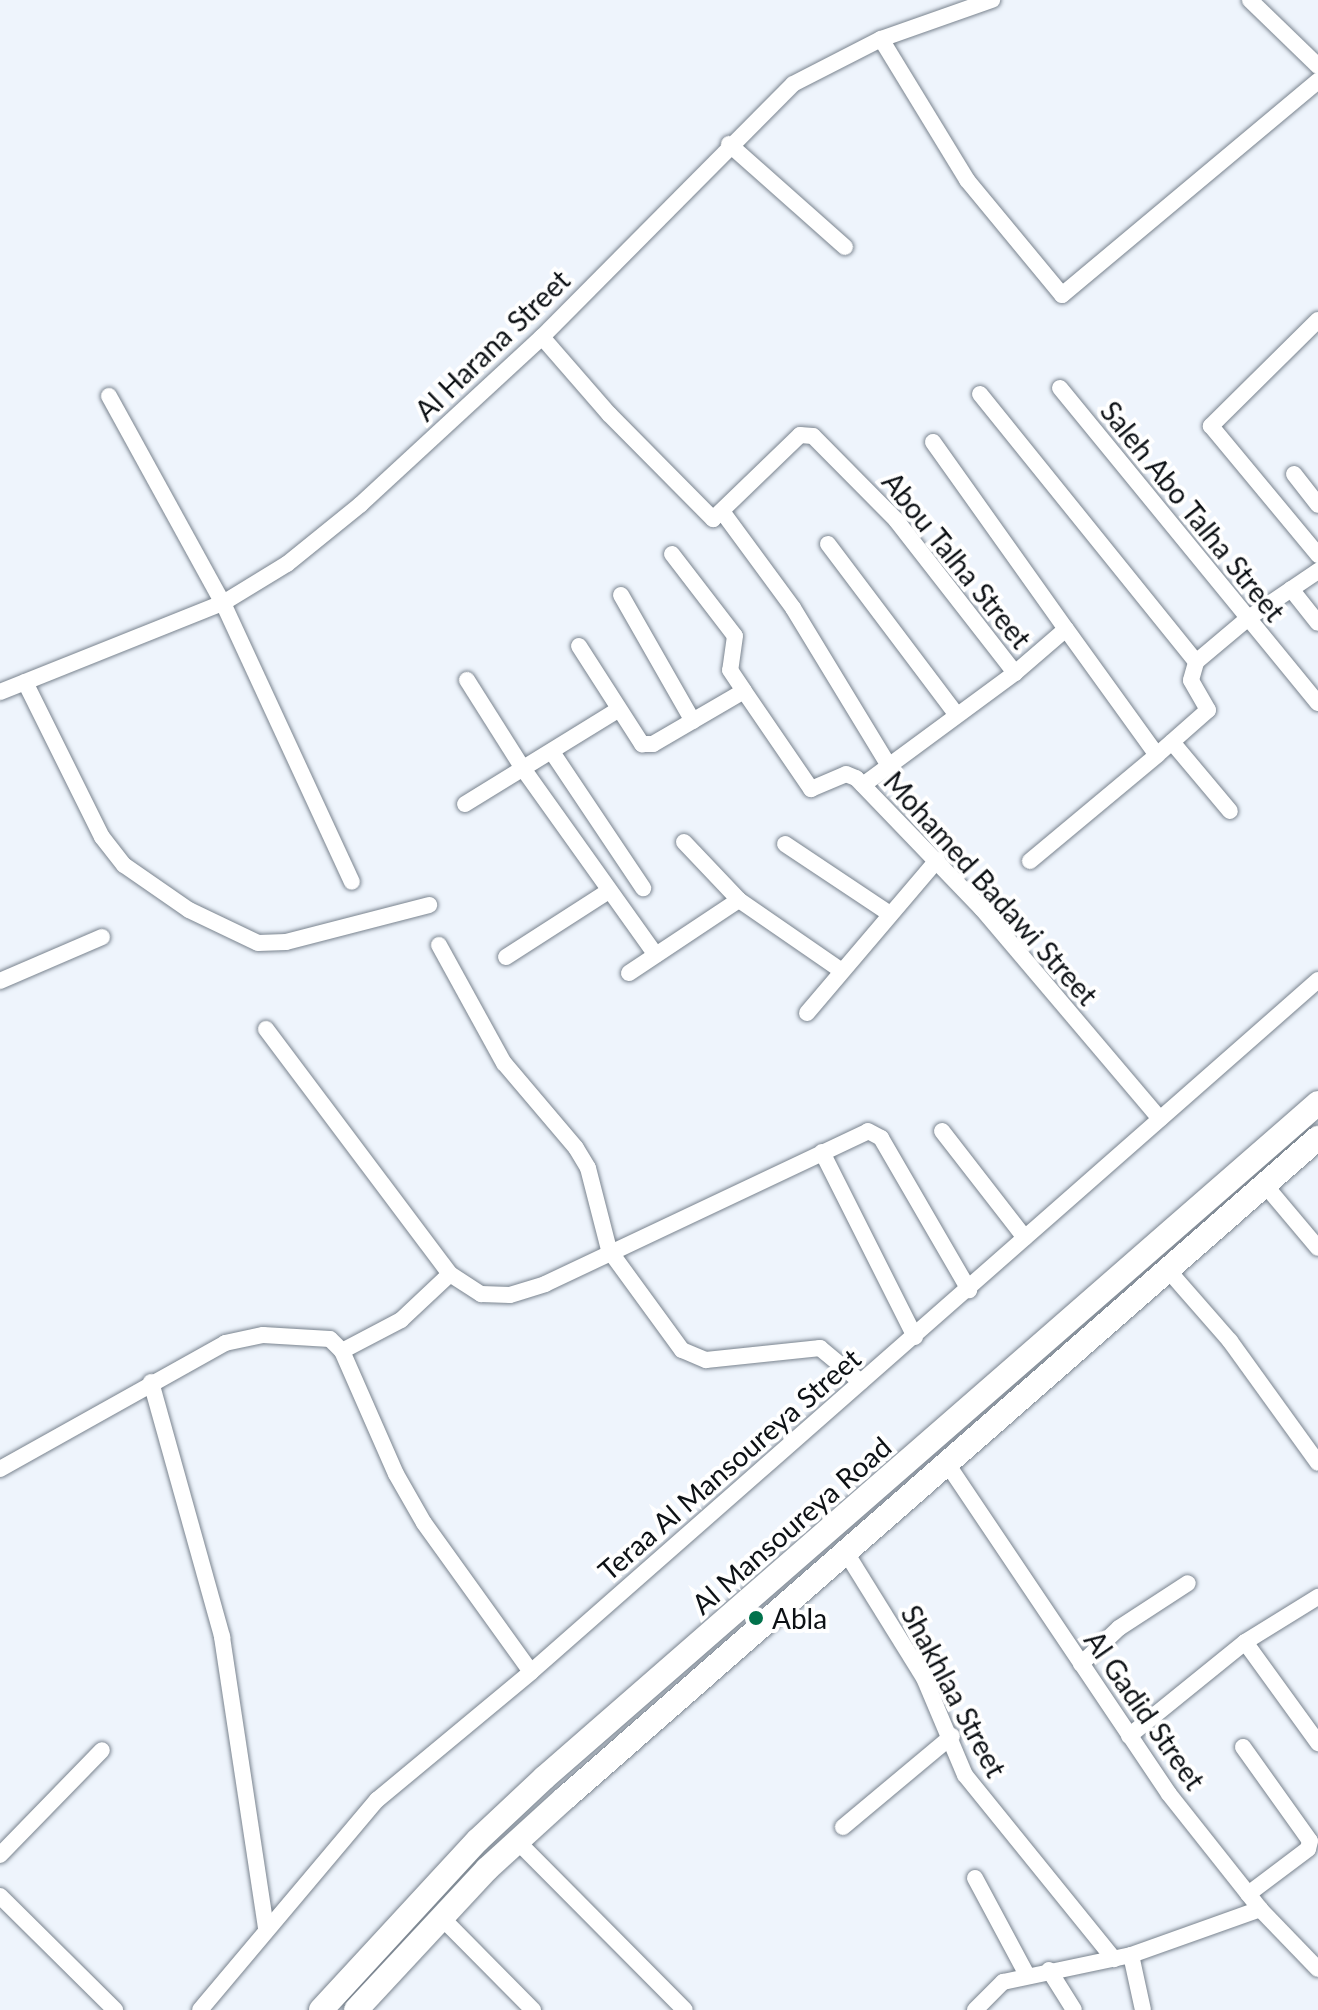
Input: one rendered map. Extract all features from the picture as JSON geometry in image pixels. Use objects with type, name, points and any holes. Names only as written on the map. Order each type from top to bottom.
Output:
[{"type":"main road","name":"Al Mansoureya Road","points":[[321,2010],[468,1851],[544,1778],[1318,1103]]},
{"type":"main road","name":"Al Mansoureya Road","points":[[356,2010],[441,1917],[564,1799],[1318,1138]]},
{"type":"main road","points":[[544,1778],[564,1799]]},
{"type":"street","name":"Al Harana Street","points":[[0,692],[223,603],[287,564],[361,504],[542,337],[729,144],[793,84],[952,6],[992,0]]},
{"type":"street","points":[[1250,0],[1318,66]]},
{"type":"street","points":[[881,39],[967,180],[1062,295],[1318,81]]},
{"type":"street","points":[[729,144],[845,247]]},
{"type":"street","points":[[1318,320],[1211,426],[1216,439],[1318,555]]},
{"type":"street","points":[[542,337],[706,514],[713,519],[724,514],[793,608],[889,766]]},
{"type":"street","name":"Saleh Abo Talha Street","points":[[1060,388],[1318,703]]},
{"type":"street","points":[[980,394],[1196,662]]},
{"type":"street","points":[[109,396],[223,603],[352,882]]},
{"type":"street","name":"Abou Talha Street","points":[[724,514],[792,442],[805,433],[813,436],[896,520],[1015,673],[1066,629],[1157,755]]},
{"type":"street","points":[[933,442],[1066,629]]},
{"type":"street","points":[[1294,474],[1318,505]]},
{"type":"street","points":[[828,544],[956,714]]},
{"type":"street","points":[[579,646],[637,741],[647,745],[744,691],[730,670],[735,636],[672,554]]},
{"type":"street","points":[[1030,861],[1208,710],[1191,680],[1196,662],[1247,619],[1318,571]]},
{"type":"street","points":[[1291,589],[1318,623]]},
{"type":"street","points":[[621,595],[693,721]]},
{"type":"street","points":[[863,785],[1015,673]]},
{"type":"street","points":[[467,680],[524,770],[656,955]]},
{"type":"street","points":[[25,682],[102,837],[124,865],[189,910],[258,943],[286,942],[429,905]]},
{"type":"street","name":"Mohamed Badawi Street","points":[[744,691],[811,789],[846,774],[863,785],[937,860],[1160,1119]]},
{"type":"street","points":[[465,804],[618,710]]},
{"type":"street","points":[[1172,742],[1230,811]]},
{"type":"street","points":[[552,752],[643,888]]},
{"type":"street","points":[[684,842],[739,900],[842,971]]},
{"type":"street","points":[[785,844],[890,914]]},
{"type":"street","points":[[807,1013],[937,860]]},
{"type":"street","points":[[506,957],[609,891]]},
{"type":"street","points":[[629,973],[739,900]]},
{"type":"street","points":[[0,981],[102,937]]},
{"type":"street","points":[[439,945],[504,1063],[576,1148],[588,1168],[609,1250],[692,1358],[820,1348],[861,1382]]},
{"type":"street","name":"Teraa Al Mansoureya Street","points":[[200,2010],[377,1800],[531,1672],[1318,980]]},
{"type":"street","points":[[266,1029],[450,1274],[481,1294],[510,1295],[868,1131],[877,1134],[969,1290]]},
{"type":"street","points":[[942,1131],[1025,1238]]},
{"type":"street","points":[[822,1152],[915,1337]]},
{"type":"street","points":[[1265,1185],[1318,1248]]},
{"type":"street","points":[[1168,1270],[1230,1341],[1318,1463]]},
{"type":"street","points":[[342,1351],[401,1320],[450,1274]]},
{"type":"street","points":[[0,1469],[151,1382],[245,1337],[320,1337],[342,1351],[396,1474],[424,1523],[531,1672]]},
{"type":"street","points":[[151,1382],[222,1637],[266,1929]]},
{"type":"street","name":"Al Gadid Street","points":[[948,1465],[1129,1736],[1260,1909],[1318,1969]]},
{"type":"street","name":"Shakhlaa Street","points":[[847,1554],[924,1678],[952,1736],[965,1775],[1114,1959]]},
{"type":"street","points":[[1081,1664],[1119,1628],[1188,1583]]},
{"type":"street","points":[[1129,1736],[1245,1642],[1318,1597]]},
{"type":"street","points":[[1245,1642],[1318,1743]]},
{"type":"street","points":[[843,1827],[952,1736]]},
{"type":"street","points":[[1243,1747],[1310,1841],[1308,1849],[1248,1894]]},
{"type":"street","points":[[0,1855],[102,1750]]},
{"type":"street","points":[[519,1843],[685,2010]]},
{"type":"street","points":[[975,1878],[1027,1975]]},
{"type":"street","points":[[0,1896],[115,2010]]},
{"type":"street","points":[[975,2010],[993,1988],[1027,1975],[1131,1955],[1260,1909]]},
{"type":"street","points":[[441,1917],[533,2010]]},
{"type":"street","points":[[1131,1955],[1143,2010]]},
{"type":"street","points":[[1049,1970],[1074,2010]]},
{"type":"place","name":"Abla","points":[[756,1618]]}]
